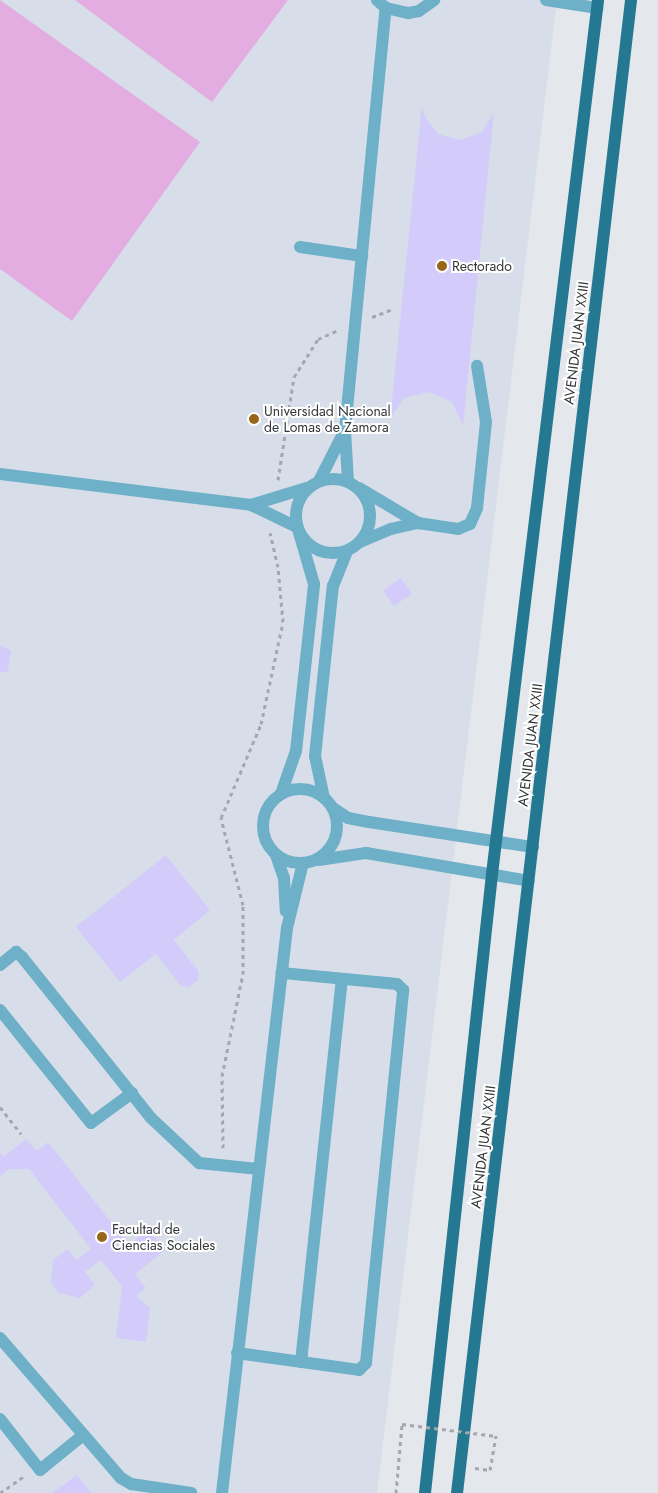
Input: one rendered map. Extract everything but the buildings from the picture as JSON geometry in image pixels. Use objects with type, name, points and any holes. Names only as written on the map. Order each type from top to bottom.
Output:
[{"type":"main road","name":"AVENIDA JUAN XXIII","points":[[457,1493],[631,0]]},
{"type":"main road","name":"AVENIDA JUAN XXIII","points":[[425,1493],[492,874],[597,4]]},
{"type":"lane","points":[[358,543],[369,526],[369,506],[353,484],[345,430],[362,256],[382,4],[408,13],[419,11],[434,0]]},
{"type":"lane","points":[[546,0],[597,4]]},
{"type":"lane","points":[[300,247],[362,256]]},
{"type":"lane","points":[[0,474],[250,505],[297,528],[313,548],[335,553],[347,550],[391,528],[418,523],[458,529],[470,524],[477,508],[486,422],[477,366]]},
{"type":"lane","points":[[318,481],[345,430]]},
{"type":"lane","points":[[250,505],[307,488],[318,481],[328,478],[353,484],[418,523]]},
{"type":"lane","points":[[222,1493],[287,928],[284,878],[276,855],[264,838],[262,825],[265,812],[281,794],[296,751],[314,584],[297,528],[297,506],[307,488]]},
{"type":"lane","points":[[324,798],[315,756],[333,586],[347,550]]},
{"type":"lane","points":[[281,794],[304,789],[324,798],[333,808],[348,818],[533,847]]},
{"type":"lane","points":[[287,928],[309,862],[329,849],[337,832],[333,808]]},
{"type":"lane","points":[[276,855],[290,863],[309,862],[344,854],[366,853],[529,881]]},
{"type":"lane","points":[[0,965],[16,952],[22,957],[151,1118],[198,1163],[258,1169]]},
{"type":"lane","points":[[237,1353],[359,1370],[366,1363],[403,990],[397,984],[282,973]]},
{"type":"lane","points":[[301,1362],[342,979]]},
{"type":"lane","points":[[0,1010],[91,1123],[132,1093]]},
{"type":"lane","points":[[0,1338],[121,1478],[131,1484],[191,1493]]},
{"type":"lane","points":[[0,1420],[40,1470],[83,1435]]},
{"type":"path","points":[[275,499],[294,377],[318,339],[393,309]]},
{"type":"path","points":[[223,1166],[222,1076],[244,974],[243,905],[221,818],[261,724],[283,622],[278,567],[270,533],[273,515]]},
{"type":"path","points":[[0,1107],[21,1134]]},
{"type":"path","points":[[396,1493],[402,1424],[496,1436],[490,1470],[461,1466]]},
{"type":"path","points":[[0,1493],[38,1467]]},
{"type":"shaded area","name":"Universidad Nacional de Lomas de Zamora","points":[[0,0],[557,0],[377,1493],[0,1493]]},
{"type":"shaded area","points":[[0,0],[200,142],[72,321],[0,269]]},
{"type":"shaded area","points":[[75,0],[288,0],[212,102]]},
{"type":"place","name":"Rectorado","points":[[442,266]]},
{"type":"place","name":"Universidad Nacional de Lomas de Zamora","points":[[254,419]]},
{"type":"place","name":"Facultad de Ciencias Sociales","points":[[102,1237]]}]
